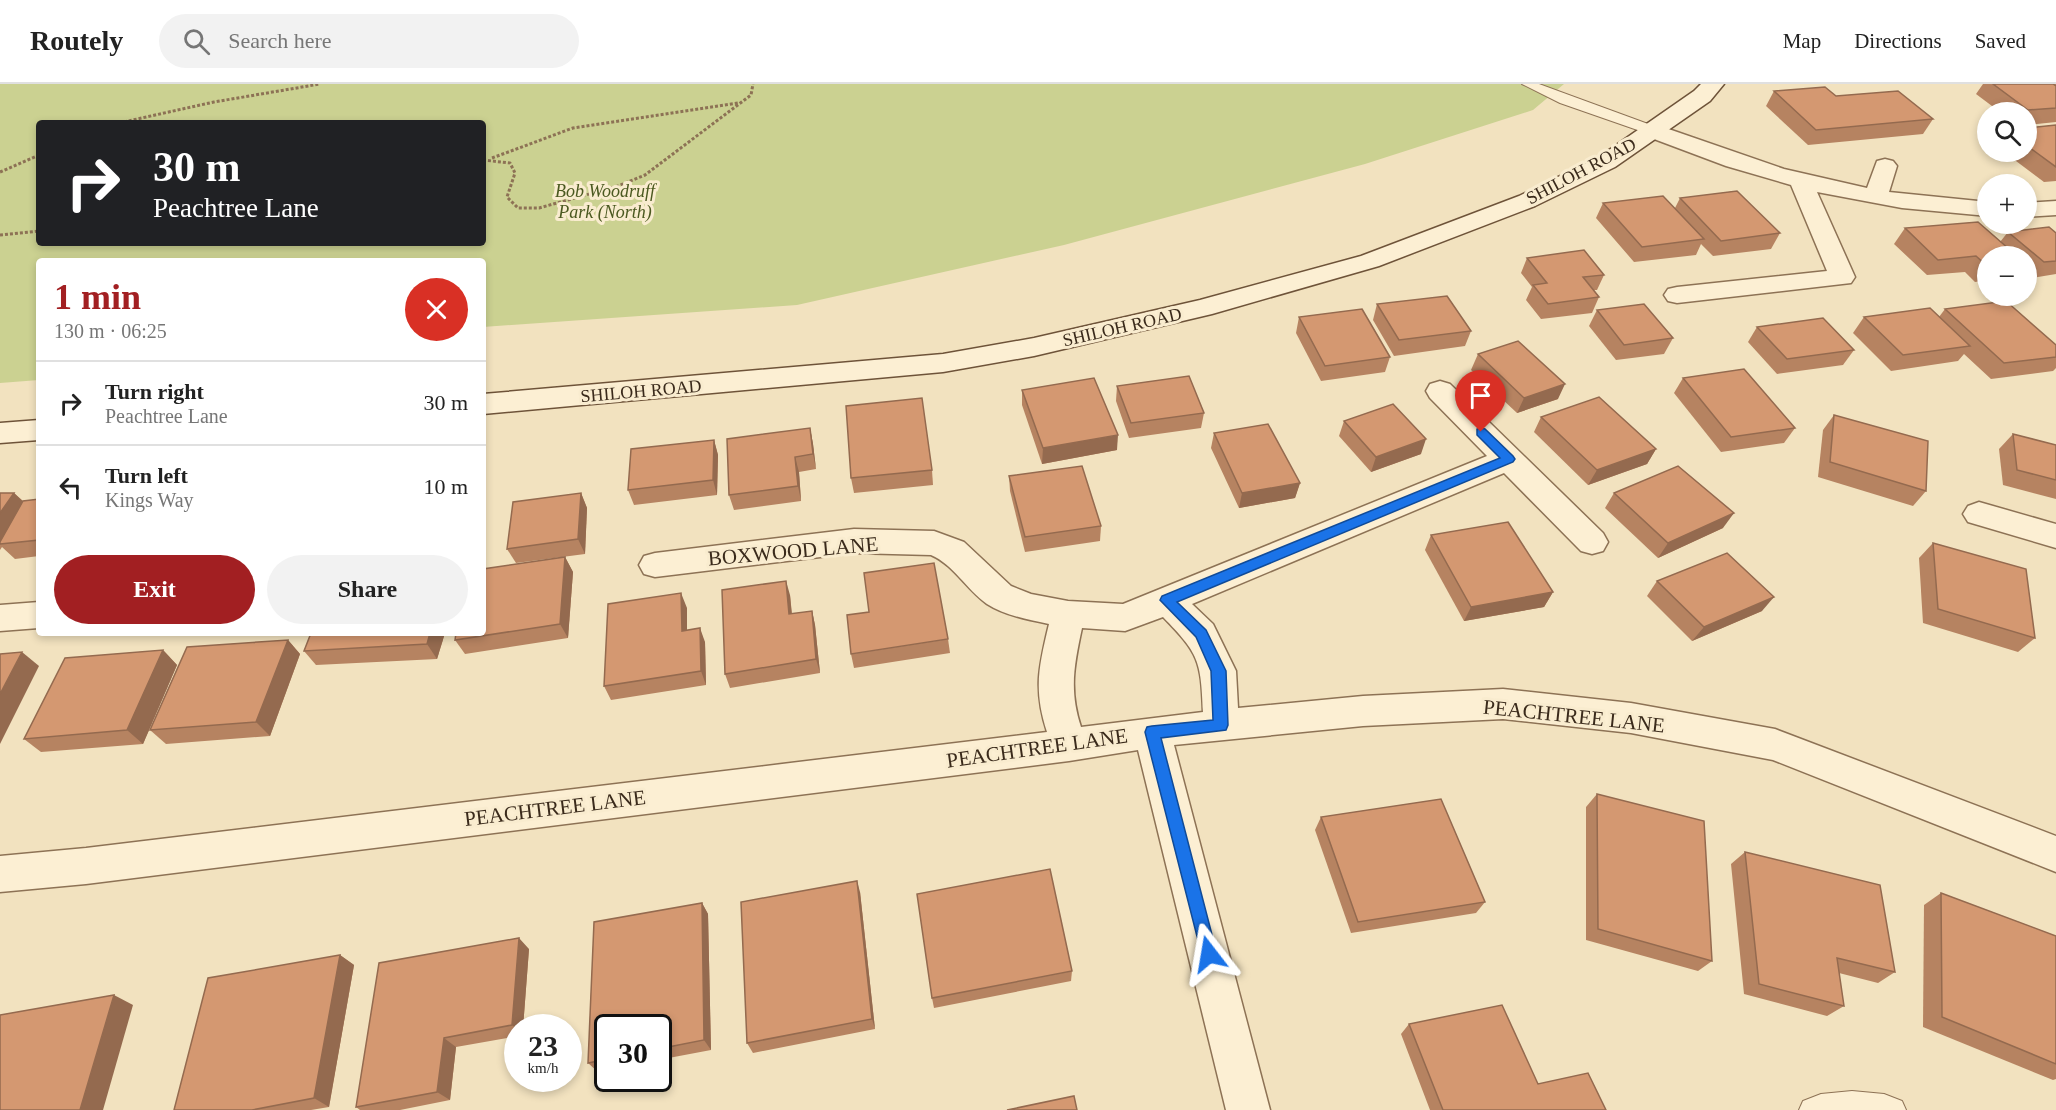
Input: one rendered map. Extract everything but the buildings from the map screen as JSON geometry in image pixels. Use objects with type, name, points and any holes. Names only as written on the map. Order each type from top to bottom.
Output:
[{"type":"street","name":"SHILOH ROAD","points":[[486,404],[943,363],[1034,347],[1191,311],[1370,261],[1527,201],[1607,162],[1702,96],[1713,84]]},
{"type":"street","points":[[1654,131],[1731,162],[1801,181],[1876,197],[1977,208]]},
{"type":"street","points":[[1876,197],[1885,166]]},
{"type":"street","points":[[1677,295],[1842,277],[1801,181]]},
{"type":"street","points":[[2037,209],[2056,208]]},
{"type":"street","points":[[1440,391],[1592,542]]},
{"type":"street","points":[[0,432],[36,430]]},
{"type":"street","points":[[1221,725],[1219,671],[1201,634],[1167,600],[1508,459]]},
{"type":"street","points":[[1979,514],[2056,536]]},
{"type":"street","name":"BOXWOOD LANE","points":[[655,565],[854,541],[934,543],[953,551],[999,595],[1027,606],[1068,614],[1125,618],[1167,600]]},
{"type":"street","points":[[1068,614],[1055,672],[1057,709],[1069,745]]},
{"type":"street","points":[[0,618],[36,615]]},
{"type":"street","name":"PEACHTREE LANE","points":[[0,874],[86,866],[1069,745],[1152,732],[1363,711],[1503,704],[1631,718],[1775,745],[2056,854]]},
{"type":"street","points":[[1152,732],[1248,1110]]},
{"type":"lane","points":[[1528,84],[1565,100],[1654,131]]},
{"type":"lane","points":[[1812,1110],[1826,1106],[1880,1106],[1893,1110]]},
{"type":"path","points":[[133,120],[214,102],[320,84]]},
{"type":"path","points":[[491,159],[510,163],[515,173],[507,197],[518,208],[539,208],[618,186],[645,175],[751,94],[753,84]]},
{"type":"path","points":[[486,160],[573,128],[739,103]]},
{"type":"path","points":[[0,172],[36,156]]},
{"type":"path","points":[[0,235],[36,231]]},
{"type":"green space","name":"Bob Woodruff Park (North)","points":[[0,84],[1564,84],[1533,110],[1365,164],[1064,245],[797,305],[486,327],[486,258],[36,258],[36,380],[0,383]]},
{"type":"route","points":[[1209,954],[1152,732],[1221,725],[1219,671],[1201,634],[1167,600],[1508,459],[1481,432]]}]
